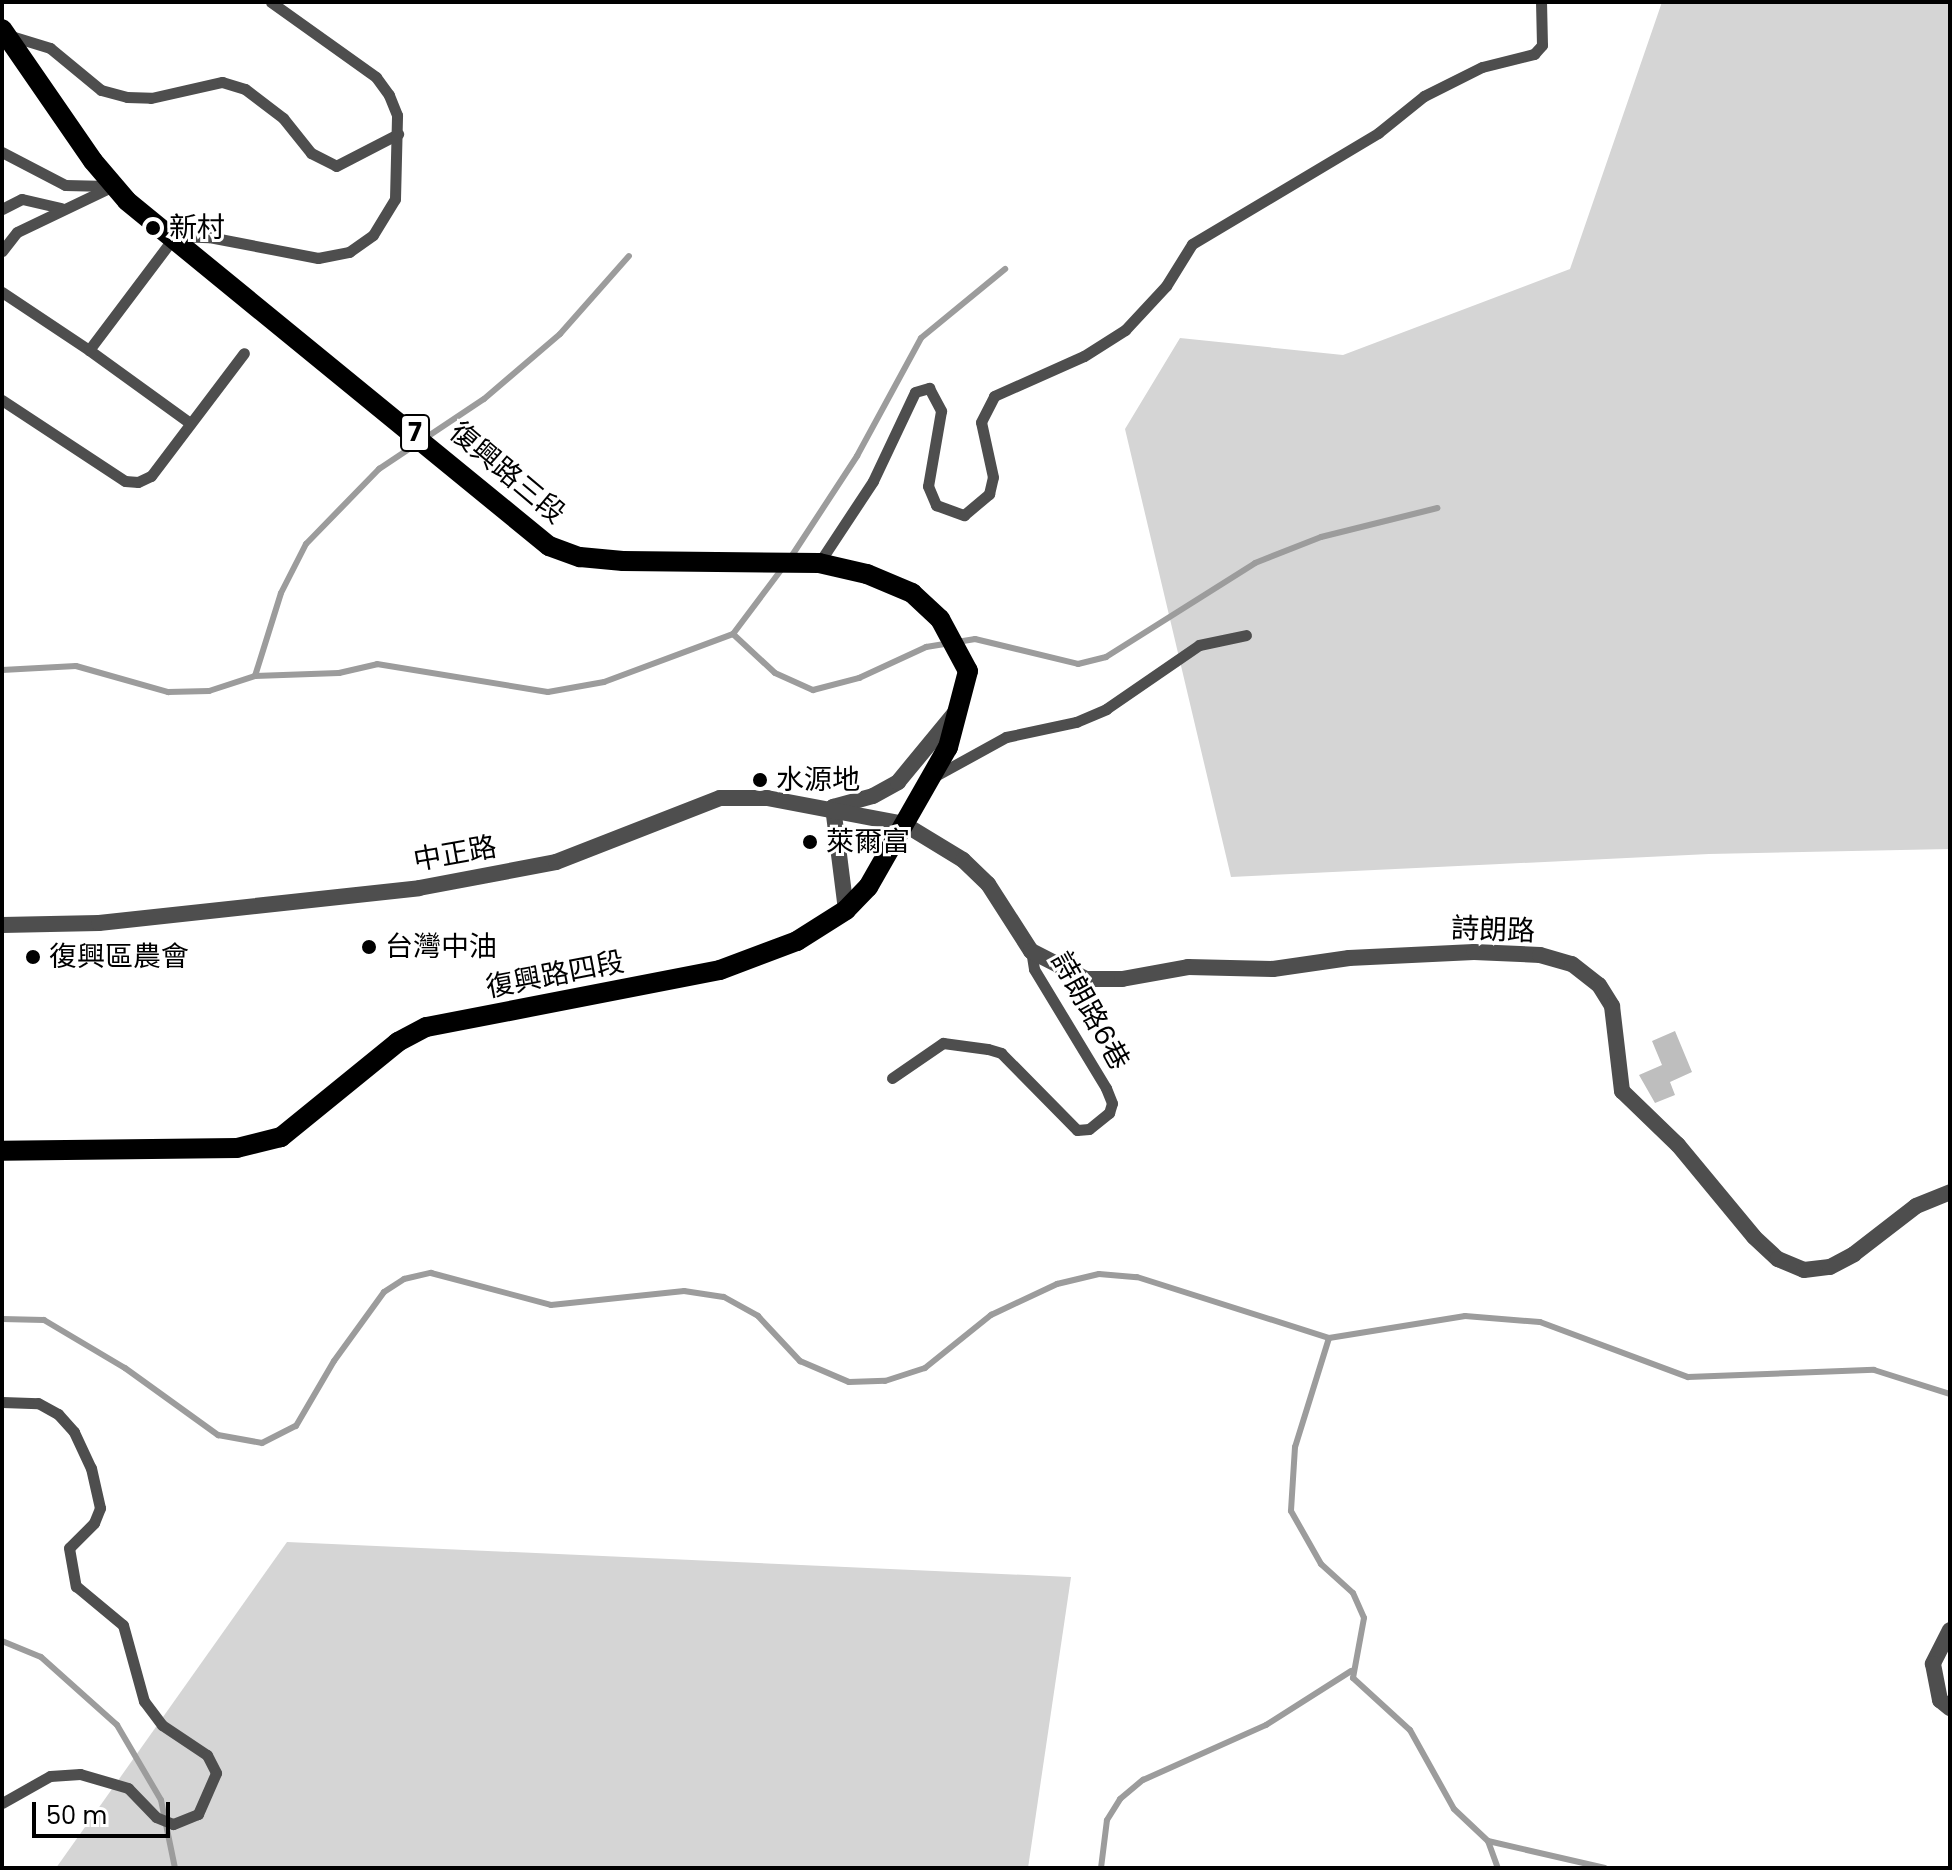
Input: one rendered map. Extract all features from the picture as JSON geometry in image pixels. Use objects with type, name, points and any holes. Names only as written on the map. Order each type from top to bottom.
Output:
[{"type":"main road","name":"復興路三段","points":[[6,32],[113,186],[549,546],[580,557],[623,561],[819,563],[867,574],[912,593],[940,619],[959,648]]},
{"type":"main road","name":"復興路四段","points":[[2,1151],[237,1148],[281,1137],[398,1042],[426,1027],[720,970],[797,941],[846,910],[868,887],[948,747],[963,702],[968,671],[959,648]]},
{"type":"street","points":[[846,910],[833,807],[873,796],[898,782],[963,702]]},
{"type":"street","name":"中正路","points":[[2,925],[99,923],[419,888],[556,862],[720,798],[767,798],[833,807],[904,824]]},
{"type":"street","points":[[904,824],[963,860],[988,884],[1031,951]]},
{"type":"street","name":"詩朗路","points":[[1031,951],[1086,979],[1122,979],[1188,967],[1273,969],[1349,958],[1474,952],[1540,955],[1572,964],[1599,985],[1614,1017],[1622,1091],[1678,1145],[1778,1259],[1804,1270],[1830,1267],[1916,1206],[1950,1192]]},
{"type":"street","points":[[1950,1630],[1933,1664],[1940,1700],[1950,1708]]},
{"type":"lane","points":[[89,350],[175,236],[209,237],[318,258],[349,252],[386,221],[395,199],[398,134],[393,105],[376,77],[271,2]]},
{"type":"lane","points":[[819,563],[873,481],[915,392],[929,388],[941,411],[928,486],[936,505],[964,515],[989,494],[993,477],[981,422],[994,396],[1084,356],[1125,330],[1157,298],[1202,236],[1378,133],[1451,79],[1534,54],[1542,45],[1541,2]]},
{"type":"lane","points":[[6,32],[50,48],[101,90],[127,97],[151,98],[222,82],[245,89],[283,118],[311,153],[336,166],[398,134]]},
{"type":"lane","points":[[2,152],[65,185],[113,186]]},
{"type":"lane","points":[[2,251],[17,232],[61,208],[113,186]]},
{"type":"lane","points":[[2,209],[22,199],[61,208]]},
{"type":"lane","points":[[2,292],[190,423]]},
{"type":"lane","points":[[2,400],[125,481],[151,476],[244,353]]},
{"type":"lane","points":[[929,780],[992,743],[1106,709],[1199,645],[1246,635]]},
{"type":"lane","name":"詩朗路6巷","points":[[892,1078],[943,1043],[975,1051],[988,1049],[1001,1053],[1077,1130],[1089,1129],[1109,1113],[1112,1103],[1106,1088],[1034,969],[1031,951]]},
{"type":"lane","points":[[2,1402],[38,1403],[58,1414],[74,1432],[91,1468],[100,1508],[94,1523],[69,1548],[72,1577],[89,1600],[123,1625],[144,1701],[162,1725],[207,1755],[216,1773],[198,1814],[173,1824],[156,1817],[128,1788],[80,1774],[50,1776],[2,1803]]},
{"type":"shaded area","points":[[1662,2],[1950,2],[1950,849],[1709,854],[1231,877],[1125,429],[1180,338],[1343,355],[1570,269]]},
{"type":"shaded area","points":[[287,1542],[1071,1577],[1028,1868],[56,1868]]},
{"type":"building","points":[[1675,1031],[1692,1072],[1670,1082],[1675,1095],[1655,1103],[1639,1075],[1662,1065],[1652,1041]]},
{"type":"waterway","points":[[255,676],[281,593],[306,544],[379,469],[484,399],[560,334],[629,256]]},
{"type":"waterway","points":[[791,557],[857,456],[921,338],[1005,269]]},
{"type":"waterway","points":[[2,670],[76,666],[168,692],[209,691],[255,676],[339,673],[377,664],[548,692],[604,682],[733,634],[775,673],[813,690],[859,678],[926,647],[975,639],[1078,664],[1106,657],[1255,563],[1321,537],[1437,508]]},
{"type":"waterway","points":[[733,634],[784,566]]},
{"type":"waterway","points":[[2,1319],[44,1320],[125,1368],[218,1435],[262,1443],[296,1426],[334,1361],[384,1292],[404,1279],[431,1273],[551,1305],[684,1291],[724,1297],[758,1316],[800,1361],[849,1382],[885,1381],[925,1368],[991,1315],[1057,1284],[1099,1274],[1137,1277],[1329,1338],[1465,1316],[1540,1322],[1688,1377],[1874,1370],[1950,1394]]},
{"type":"waterway","points":[[1329,1338],[1295,1447],[1291,1511],[1321,1564],[1353,1593],[1364,1618],[1353,1678],[1410,1730],[1454,1809],[1488,1841],[1498,1868]]},
{"type":"waterway","points":[[2,1641],[41,1657],[117,1725],[161,1800],[175,1868]]},
{"type":"waterway","points":[[1101,1868],[1107,1820],[1120,1799],[1143,1780],[1266,1725],[1351,1671]]},
{"type":"waterway","points":[[1488,1841],[1605,1868]]},
{"type":"place","name":"新村","points":[[153,228]]},
{"type":"place","name":"水源地","points":[[760,780]]},
{"type":"place","name":"萊爾富","points":[[810,842]]},
{"type":"place","name":"台灣中油","points":[[369,947]]},
{"type":"place","name":"復興區農會","points":[[33,957]]}]
